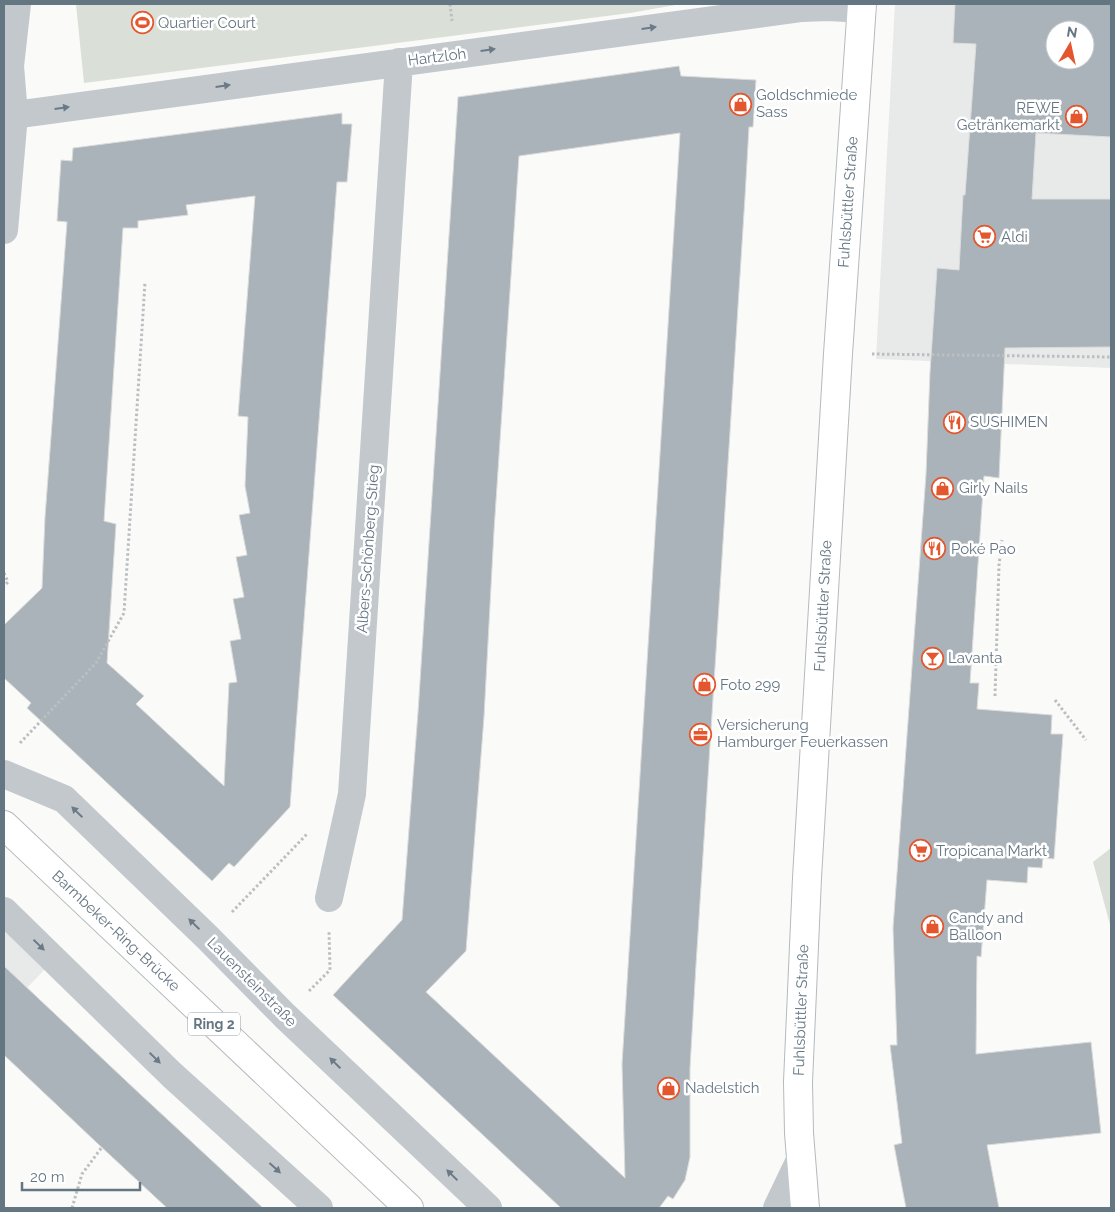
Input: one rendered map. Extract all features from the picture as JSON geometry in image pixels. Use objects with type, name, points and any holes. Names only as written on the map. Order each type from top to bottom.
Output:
[{"type":"main road","name":"Fuhlsbüttler Straße","points":[[805,1208],[800,1160],[798,1082],[807,878],[838,354],[862,7]]},
{"type":"main road","name":"Barmbeker-Ring-Brücke","points":[[11,832],[410,1208]]},
{"type":"street","points":[[4,230],[14,115],[7,66],[17,4]]},
{"type":"street","name":"Hartzloh","points":[[14,115],[802,8],[862,7]]},
{"type":"street","name":"Albers-Schönberg-Stieg","points":[[329,898],[352,794],[399,62]]},
{"type":"street","name":"Lauensteinstraße","points":[[4,774],[64,799],[208,938],[285,1016],[488,1208]]},
{"type":"street","points":[[4,911],[172,1075],[319,1208]]},
{"type":"street","points":[[777,1208],[800,1160]]},
{"type":"path","points":[[17,746],[96,663],[124,613],[145,282]]},
{"type":"path","points":[[838,354],[1111,357]]},
{"type":"path","points":[[995,696],[999,565],[1002,540]]},
{"type":"path","points":[[4,573],[8,582],[4,586]]},
{"type":"path","points":[[1055,700],[1086,740]]},
{"type":"path","points":[[208,938],[307,833]]},
{"type":"path","points":[[285,1016],[330,970],[329,898]]},
{"type":"path","points":[[72,1208],[82,1174],[102,1147]]},
{"type":"shaded area","points":[[76,4],[681,4],[630,13],[84,83]]},
{"type":"shaded area","points":[[895,4],[1111,4],[1111,368],[876,359]]},
{"type":"shaded area","points":[[1111,848],[1111,928],[1093,862]]},
{"type":"shaded area","points":[[4,928],[46,968],[4,1012]]},
{"type":"building","points":[[955,4],[1111,4],[1111,137],[1036,133],[1032,199],[1111,199],[1111,347],[1005,348],[999,478],[984,476],[970,683],[979,683],[977,709],[1052,715],[1051,734],[1063,734],[1054,859],[1043,858],[1042,868],[1028,867],[1027,883],[987,880],[981,957],[977,956],[976,1054],[1091,1042],[1101,1133],[987,1145],[999,1208],[906,1208],[894,1145],[902,1143],[890,1045],[897,1045],[893,928],[926,474],[937,268],[959,270],[963,195],[965,195],[976,44],[953,43]]},
{"type":"building","points":[[679,66],[681,76],[756,80],[753,127],[749,127],[696,965],[690,1068],[690,1157],[685,1180],[673,1199],[668,1196],[659,1208],[561,1208],[333,995],[402,920],[418,712],[458,97]],"holes":[[[680,133],[622,1064],[625,1178],[426,992],[466,951],[484,717],[494,531],[519,156]]]},
{"type":"building","points":[[342,113],[342,124],[352,124],[347,182],[337,182],[290,807],[234,867],[229,863],[212,881],[27,708],[31,703],[4,678],[4,625],[42,588],[45,517],[67,222],[57,221],[61,160],[72,161],[73,148]],"holes":[[[255,196],[238,416],[248,417],[245,486],[250,513],[239,515],[247,555],[236,557],[244,597],[233,599],[241,639],[230,641],[237,682],[229,683],[224,786],[136,704],[144,696],[107,663],[116,524],[104,521],[123,228],[138,228],[138,221],[188,215],[186,205]]]},
{"type":"building","points":[[4,966],[263,1208],[167,1208],[96,1142],[4,1055]]},
{"type":"place","name":"Quartier Court","points":[[142,23]]},
{"type":"place","name":"Goldschmiede Sass","points":[[740,104]]},
{"type":"place","name":"REWE Getränkemarkt","points":[[1076,117]]},
{"type":"place","name":"Aldi","points":[[985,237]]},
{"type":"place","name":"SUSHIMEN","points":[[954,422]]},
{"type":"place","name":"Girly Nails","points":[[943,488]]},
{"type":"place","name":"Poké Pao","points":[[935,549]]},
{"type":"place","name":"Lavanta","points":[[932,658]]},
{"type":"place","name":"Foto 299","points":[[704,685]]},
{"type":"place","name":"Versicherung Hamburger Feuerkassen","points":[[701,734]]},
{"type":"place","name":"Tropicana Markt","points":[[920,851]]},
{"type":"place","name":"Candy and Balloon","points":[[933,927]]},
{"type":"place","name":"Nadelstich","points":[[669,1088]]}]
